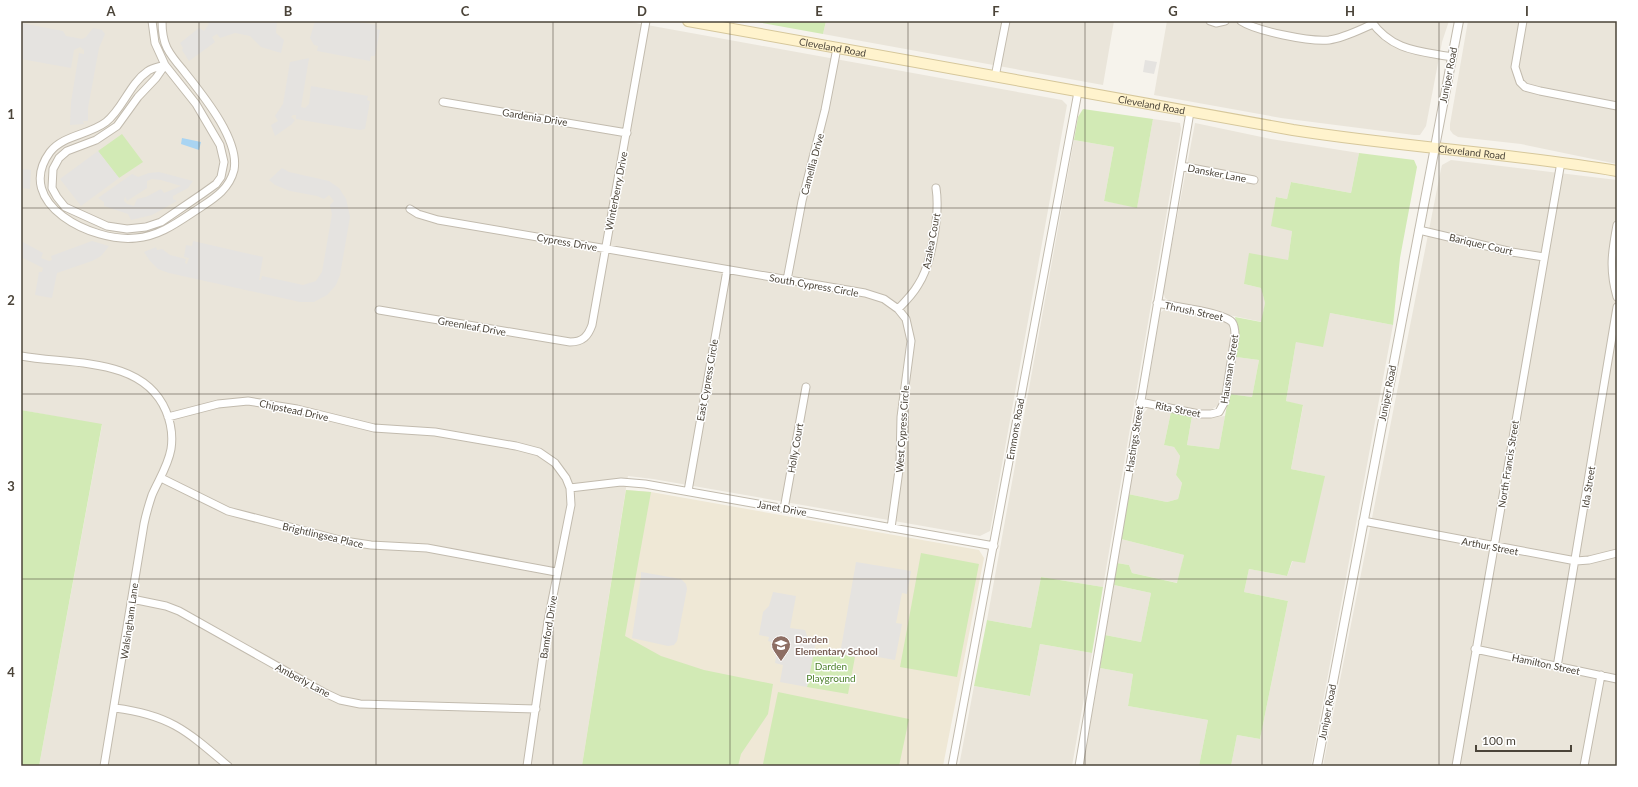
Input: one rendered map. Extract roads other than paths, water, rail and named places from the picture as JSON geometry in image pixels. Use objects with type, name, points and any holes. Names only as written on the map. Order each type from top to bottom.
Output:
[{"type":"main road","name":"Cleveland Road","points":[[688,21],[717,24],[837,48],[1078,92],[1329,135],[1561,162],[1617,172]]},
{"type":"street","points":[[152,21],[154,39],[165,64],[189,94],[215,133],[223,153],[224,162],[221,177],[208,190],[167,218],[146,227],[127,229],[107,226],[65,206],[57,197],[52,188],[53,169],[59,158],[67,151],[96,140],[117,126],[138,96],[156,78],[165,64]]},
{"type":"street","points":[[162,21],[166,47],[200,92],[224,129],[230,142],[234,170],[228,185],[215,198],[169,228],[149,236],[126,239],[103,235],[60,215],[49,204],[42,188],[43,168],[50,152],[66,140],[97,128],[107,121],[136,82],[148,71],[165,64]]},
{"type":"street","name":"Winterberry Drive","points":[[564,342],[577,342],[582,340],[590,331],[627,133],[646,21]]},
{"type":"street","points":[[995,76],[1006,21]]},
{"type":"street","points":[[1210,21],[1216,23],[1225,21]]},
{"type":"street","points":[[1241,21],[1258,28],[1323,40],[1339,37],[1372,23],[1384,36],[1399,46],[1452,57]]},
{"type":"street","name":"Juniper Road","points":[[1317,766],[1458,21]]},
{"type":"street","points":[[1523,21],[1515,67],[1520,82],[1525,86],[1540,91],[1617,106]]},
{"type":"street","name":"Camellia Drive","points":[[787,280],[801,208],[825,110],[837,48]]},
{"type":"street","name":"Emmons Road","points":[[952,766],[1078,92]]},
{"type":"street","name":"Gardenia Drive","points":[[443,102],[627,133]]},
{"type":"street","name":"Hastings Street","points":[[1079,766],[1190,112]]},
{"type":"street","name":"North Francis Street","points":[[1456,766],[1561,162]]},
{"type":"street","name":"Dansker Lane","points":[[1181,166],[1254,180]]},
{"type":"street","name":"Azalea Court","points":[[898,309],[918,286],[927,267],[938,205],[936,188]]},
{"type":"street","name":"Cypress Drive","points":[[410,209],[418,214],[438,220],[727,270]]},
{"type":"street","points":[[1617,225],[1611,263],[1612,281],[1617,297]]},
{"type":"street","name":"Bariquer Court","points":[[1419,230],[1512,252],[1544,256]]},
{"type":"street","name":"South Cypress Circle","points":[[727,270],[877,296],[898,309]]},
{"type":"street","name":"East Cypress Circle","points":[[688,491],[727,270]]},
{"type":"street","name":"Thrush Street","points":[[1157,303],[1218,314],[1231,321]]},
{"type":"street","name":"Ida Street","points":[[1557,667],[1576,561],[1617,307]]},
{"type":"street","name":"West Cypress Circle","points":[[891,528],[900,463],[903,397],[911,346],[908,325],[898,309]]},
{"type":"street","name":"Greenleaf Drive","points":[[379,310],[564,342]]},
{"type":"street","name":"Hausman Street","points":[[1215,413],[1222,409],[1225,401],[1235,336],[1231,321]]},
{"type":"street","points":[[21,356],[90,365],[122,372],[138,380],[152,391],[164,406],[172,434],[171,451],[161,478]]},
{"type":"street","name":"Holly Court","points":[[784,509],[806,387]]},
{"type":"street","name":"Chipstead Drive","points":[[168,417],[218,404],[248,401],[297,409],[374,428],[453,434],[539,452],[548,457],[561,470],[570,488]]},
{"type":"street","name":"Rita Street","points":[[1140,402],[1199,414],[1215,413]]},
{"type":"street","name":"Brightlingsea Place","points":[[161,478],[228,511],[344,541],[371,545],[427,548],[556,572]]},
{"type":"street","name":"Walsingham Lane","points":[[104,766],[115,708],[147,510],[161,478]]},
{"type":"street","name":"Janet Drive","points":[[570,488],[622,482],[688,491],[994,546]]},
{"type":"street","name":"Bamford Drive","points":[[527,766],[556,572],[571,505],[570,488]]},
{"type":"street","name":"Arthur Street","points":[[1363,521],[1494,547],[1576,561],[1589,560],[1617,553]]},
{"type":"street","name":"Amberly Lane","points":[[132,599],[166,606],[179,611],[323,692],[340,700],[366,704],[536,708]]},
{"type":"street","name":"Hamilton Street","points":[[1476,649],[1557,667],[1617,678]]},
{"type":"street","points":[[1584,766],[1601,675]]},
{"type":"street","points":[[115,708],[153,716],[174,724],[190,733],[228,766]]},
{"type":"water","points":[[182,138],[201,142],[199,150],[181,144]]},
{"type":"place","name":"Darden Elementary School","points":[[781,662]]},
{"type":"park label","name":"Darden Playground","points":[[831,672]]}]
